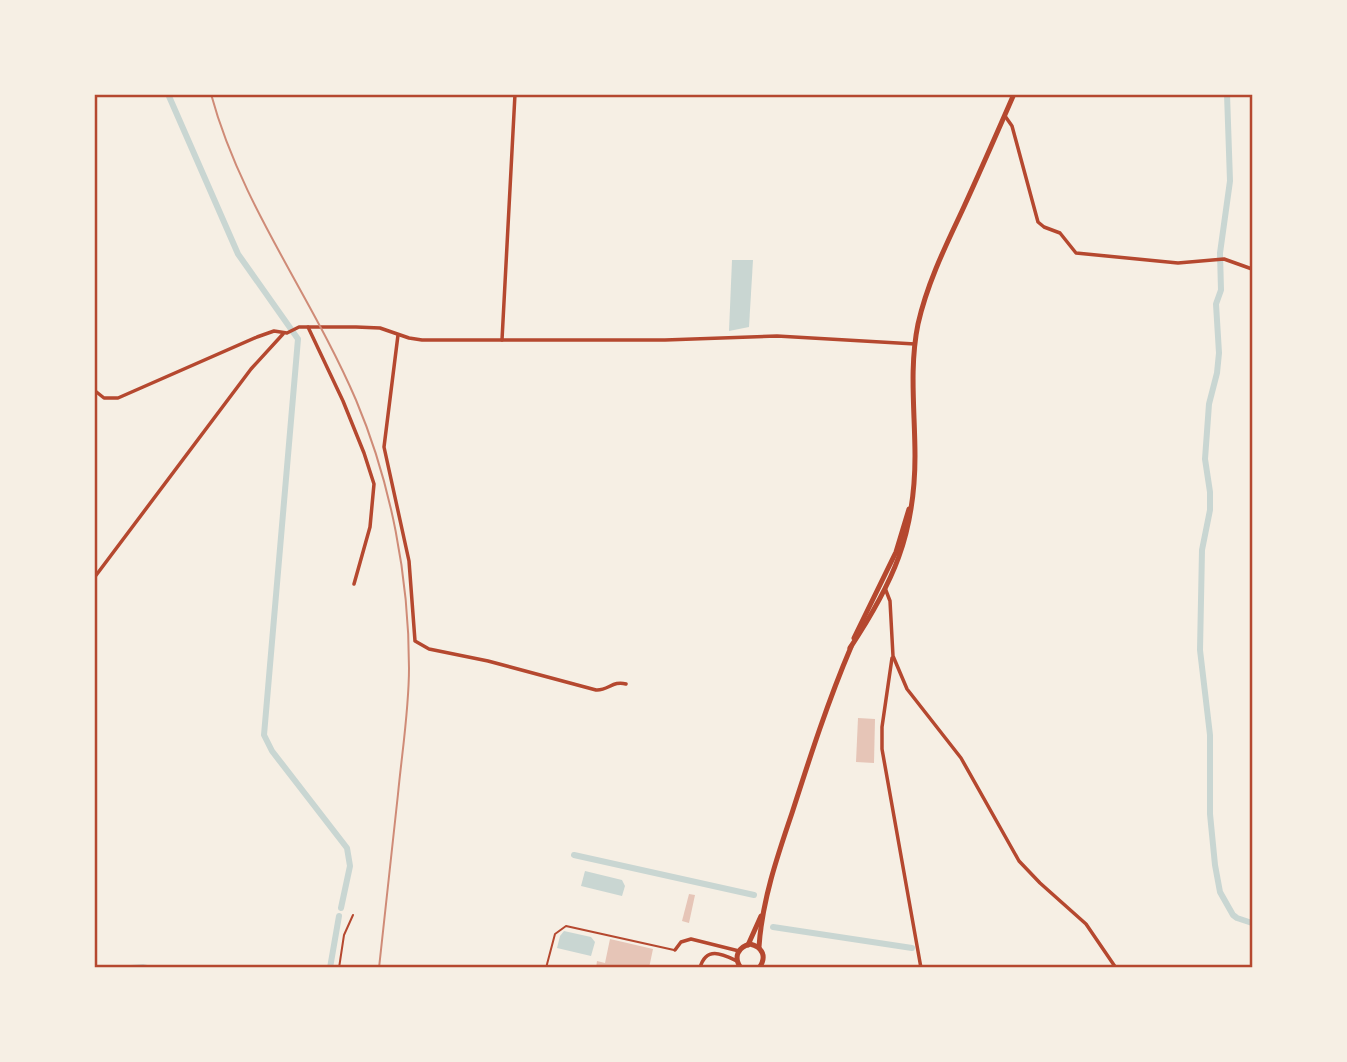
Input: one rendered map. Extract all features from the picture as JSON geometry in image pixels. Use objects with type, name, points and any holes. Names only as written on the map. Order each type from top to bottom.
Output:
[{"type":"main road","points":[[850,648],[885,588],[908,535],[915,454],[912,391],[915,345],[924,300],[1014,94]]},
{"type":"main road","points":[[740,966],[739,951],[748,945],[763,910],[813,747],[850,648],[897,552],[913,496]]},
{"type":"main road","points":[[759,968],[764,958],[759,947],[763,910]]},
{"type":"main road","points":[[748,945],[759,947]]},
{"type":"street","points":[[502,340],[515,94]]},
{"type":"street","points":[[1005,116],[1012,127],[1038,222],[1060,233],[1076,253],[1178,263],[1224,259],[1252,269]]},
{"type":"street","points":[[94,578],[251,369],[284,333],[293,330],[307,327],[376,328],[417,340],[665,340],[777,336],[915,345]]},
{"type":"street","points":[[307,327],[343,401],[374,484],[370,527],[354,584]]},
{"type":"street","points":[[94,390],[104,398],[118,398],[257,337],[274,331],[284,333]]},
{"type":"street","points":[[398,335],[384,447],[409,561],[415,641],[429,649],[488,661],[596,690],[615,682],[626,684]]},
{"type":"street","points":[[897,552],[885,584],[890,601],[893,656],[882,727],[882,749],[920,968]]},
{"type":"street","points":[[893,656],[906,689],[961,758],[1019,861],[1086,924],[1116,968]]},
{"type":"street","points":[[675,950],[678,943],[689,939],[739,951]]},
{"type":"street","points":[[700,968],[702,960],[710,953],[719,953],[740,966]]},
{"type":"lane","points":[[547,968],[555,934],[566,926],[675,950]]},
{"type":"path","points":[[338,968],[344,935],[353,915]]},
{"type":"shaded area","points":[[732,260],[753,260],[749,327],[729,331]]},
{"type":"shaded area","points":[[585,871],[622,880],[625,886],[622,896],[581,886]]},
{"type":"shaded area","points":[[564,931],[591,937],[595,942],[591,956],[557,948]]},
{"type":"building","points":[[858,718],[875,719],[874,763],[856,762]]},
{"type":"building","points":[[689,894],[695,895],[689,923],[682,921]]},
{"type":"building","points":[[610,939],[653,949],[649,968],[596,968],[597,961],[605,963]]},
{"type":"waterway","points":[[168,94],[238,254],[298,339],[264,735],[272,751],[347,848],[350,866],[341,908]]},
{"type":"waterway","points":[[1227,94],[1230,181],[1220,253],[1221,290],[1216,304],[1219,353],[1209,404],[1205,459],[1210,510],[1202,550],[1200,650],[1210,735],[1210,814],[1220,892],[1233,915],[1252,923]]},
{"type":"waterway","points":[[574,855],[754,895]]},
{"type":"waterway","points":[[330,968],[339,916]]},
{"type":"waterway","points":[[773,927],[912,948]]},
{"type":"waterway","points":[[106,968],[143,965],[156,968]]},
{"type":"railway","points":[[211,94],[224,135],[258,212],[319,324],[356,400],[379,464],[396,531],[406,599],[409,684],[379,968]]}]
